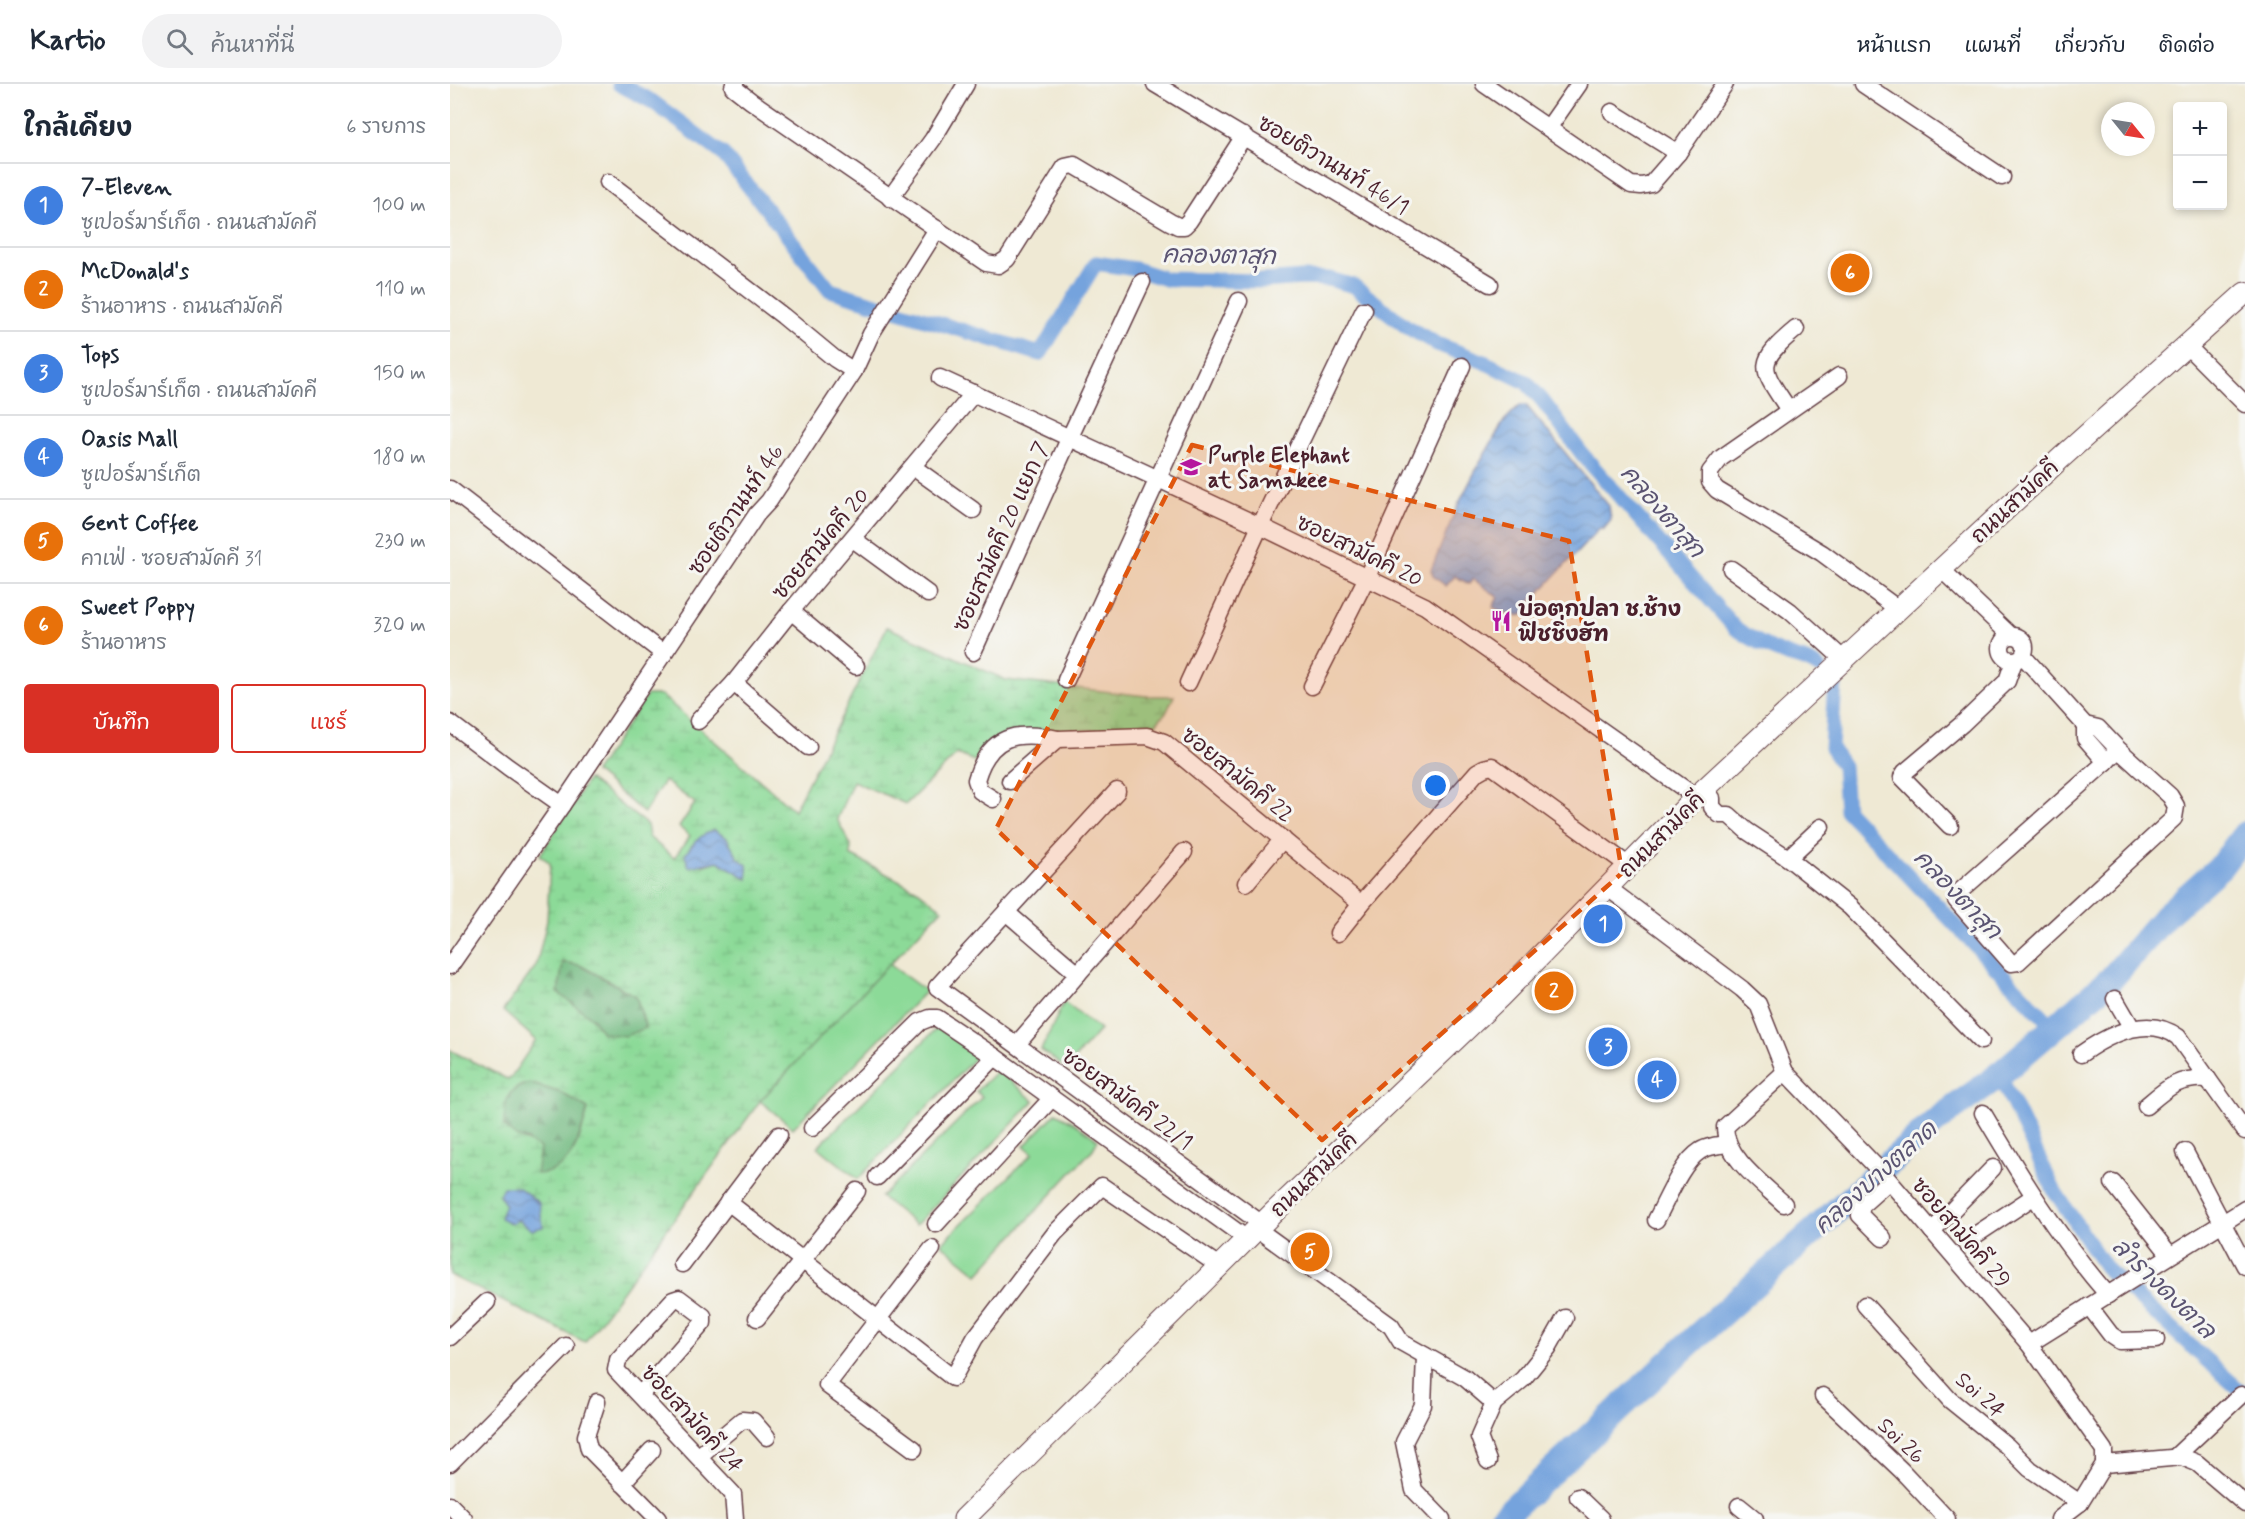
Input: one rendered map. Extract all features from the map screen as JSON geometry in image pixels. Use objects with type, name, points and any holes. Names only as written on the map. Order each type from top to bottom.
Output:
[{"type":"main road","name":"ถนนสามัคคี","points":[[964,1519],[1219,1266],[1500,997],[1629,866],[1844,660],[2061,458],[2245,294]]},
{"type":"street","points":[[890,198],[933,139],[966,84]]},
{"type":"street","name":"ซอยติวานนท์ 46/1","points":[[1155,84],[1490,284]]},
{"type":"street","points":[[1484,84],[1631,184],[1641,186],[1651,184],[1678,153],[1721,85]]},
{"type":"street","points":[[1549,127],[1579,84]]},
{"type":"street","points":[[1863,84],[2002,177]]},
{"type":"street","points":[[734,86],[890,198],[986,263],[998,265],[1007,259],[1065,167],[1074,165],[1170,222],[1184,226],[1244,136]]},
{"type":"street","points":[[1612,112],[1678,153]]},
{"type":"street","points":[[608,182],[835,359],[854,371]]},
{"type":"street","name":"ซอยติวานนท์ 46","points":[[450,966],[562,805],[854,371],[871,334],[938,229]]},
{"type":"street","name":"ซอยสามัคคี 20 แยก 7","points":[[973,652],[1142,282]]},
{"type":"street","points":[[1066,680],[1239,301]]},
{"type":"street","points":[[1188,683],[1260,526],[1364,310]]},
{"type":"street","points":[[1789,410],[1767,376],[1765,368],[1766,361],[1775,346],[1796,328]]},
{"type":"street","points":[[2187,346],[2245,404]]},
{"type":"street","points":[[1312,687],[1367,577],[1462,366]]},
{"type":"street","points":[[1839,376],[1722,458],[1710,472],[1710,482],[1717,490],[1822,553],[1898,609]]},
{"type":"street","name":"ซอยสามัคคี 20","points":[[940,378],[1260,526],[1425,606],[1704,796],[1720,814],[1729,815],[1788,858]]},
{"type":"street","name":"ซอยสามัคคี 20","points":[[698,721],[734,683],[974,393]]},
{"type":"street","points":[[913,467],[973,510]]},
{"type":"street","points":[[450,489],[664,654]]},
{"type":"street","points":[[853,539],[928,594]]},
{"type":"street","points":[[1731,569],[1790,611],[1844,660]]},
{"type":"street","points":[[1941,569],[2010,635],[2003,640],[2000,650],[2005,658],[2018,659],[2085,725],[2085,738],[2112,755],[2170,796],[2176,806],[2174,818],[2018,962],[2011,963],[1956,900],[1957,894],[2112,755]]},
{"type":"street","points":[[791,612],[855,666]]},
{"type":"street","points":[[1950,826],[1902,777],[2007,681],[2018,659]]},
{"type":"street","points":[[734,683],[808,747]]},
{"type":"street","points":[[450,723],[507,767],[562,805]]},
{"type":"street","name":"ซอยสามัคคี 22","points":[[993,799],[980,790],[976,780],[984,759],[998,744],[1012,736],[1023,734],[1058,739],[1147,736],[1164,742],[1361,904]]},
{"type":"street","points":[[1010,781],[1058,739]]},
{"type":"street","points":[[1338,933],[1477,772],[1492,766],[1629,866]]},
{"type":"street","points":[[1078,974],[1006,912],[1117,791]]},
{"type":"street","points":[[1821,827],[1788,858],[1850,908],[1981,1041]]},
{"type":"street","points":[[1246,883],[1283,839]]},
{"type":"street","points":[[1017,1044],[1184,852]]},
{"type":"street","points":[[1608,888],[1742,988],[1758,1004],[1785,1072],[1725,1127],[1728,1144],[1737,1158],[1784,1204]]},
{"type":"street","name":"ซอยสามัคคี 22/1","points":[[1006,912],[937,987],[966,1010],[1017,1044],[1255,1231]]},
{"type":"street","points":[[2115,999],[2132,1028]]},
{"type":"street","points":[[812,1128],[920,1022],[937,1018],[1052,1098],[1255,1231],[1391,1326],[1401,1342],[1465,1378],[1494,1403]]},
{"type":"street","points":[[2081,1054],[2100,1040],[2132,1028],[2168,1030],[2178,1037],[2245,1131]]},
{"type":"street","points":[[876,1176],[996,1057]]},
{"type":"street","name":"ซอยสามัคคี 29","points":[[1785,1072],[1887,1179],[2029,1344],[2104,1450],[2104,1464]]},
{"type":"street","points":[[2146,1106],[2171,1085],[2191,1078],[2208,1079]]},
{"type":"street","points":[[936,1224],[1052,1098]]},
{"type":"street","points":[[1983,1113],[2033,1197],[2081,1264],[2120,1287]]},
{"type":"street","points":[[682,1264],[778,1135]]},
{"type":"street","points":[[1656,1220],[1692,1158],[1700,1150],[1728,1144]]},
{"type":"street","points":[[2185,1152],[2245,1266]]},
{"type":"street","points":[[1932,1231],[1993,1168]]},
{"type":"street","points":[[1883,1238],[1860,1215],[1860,1210],[1862,1204],[1887,1179]]},
{"type":"street","points":[[2113,1183],[2170,1255]]},
{"type":"street","points":[[728,1202],[953,1378],[975,1338],[1055,1233],[1102,1186],[1219,1266]]},
{"type":"street","points":[[757,1318],[857,1191]]},
{"type":"street","points":[[1971,1238],[2033,1197]]},
{"type":"street","points":[[2029,1344],[2245,1209]]},
{"type":"street","points":[[914,1449],[827,1385],[932,1249]]},
{"type":"street","name":"ซอยสามัคคี 24","points":[[640,1395],[703,1323],[703,1316],[679,1298],[673,1300],[618,1360],[616,1370],[734,1494],[735,1519]]},
{"type":"street","points":[[450,1337],[487,1302]]},
{"type":"street","name":"Soi 24","points":[[1865,1305],[1950,1400],[2007,1446],[2069,1514]]},
{"type":"street","points":[[2089,1306],[2111,1335],[2121,1341],[2156,1340]]},
{"type":"street","points":[[1488,1461],[1479,1437],[1494,1403],[1522,1379],[1548,1348],[1566,1318]]},
{"type":"street","points":[[450,1463],[566,1346]]},
{"type":"street","points":[[1425,1356],[1423,1405],[1404,1442],[1414,1490],[1442,1519]]},
{"type":"street","points":[[2175,1457],[2241,1395]]},
{"type":"street","name":"Soi 26","points":[[1823,1396],[1901,1470],[1947,1519]]},
{"type":"street","points":[[597,1402],[588,1426],[589,1449],[658,1519]]},
{"type":"street","points":[[699,1456],[742,1420],[753,1421],[767,1437]]},
{"type":"street","points":[[622,1482],[652,1450]]},
{"type":"street","points":[[2069,1514],[2104,1464],[2175,1457],[2182,1457],[2197,1463],[2245,1504]]},
{"type":"street","points":[[1578,1497],[1601,1519]]},
{"type":"street","points":[[450,1504],[464,1519]]},
{"type":"street","points":[[1739,1506],[1755,1519]]},
{"type":"highlighted area","points":[[1192,445],[1569,541],[1622,873],[1322,1140],[996,829]]},
{"type":"green space","points":[[887,627],[1006,680],[1146,696],[1174,696],[1167,711],[1152,728],[1007,733],[974,761],[957,754],[906,804],[853,781],[837,819],[851,846],[850,855],[919,891],[942,909],[760,1101],[585,1342],[450,1275],[450,1050],[509,1080],[536,1040],[503,1011],[536,966],[547,921],[550,863],[540,855],[588,779],[647,825],[649,837],[674,858],[690,836],[679,827],[695,803],[664,781],[644,813],[595,772],[647,695],[661,695],[794,810]],"holes":[[[727,838],[738,858],[747,865],[747,878],[718,861],[703,866]],[[563,962],[580,965],[636,996],[646,1028],[625,1036],[602,1033],[593,1019],[558,993]],[[529,1083],[562,1093],[588,1109],[582,1132],[572,1152],[558,1168],[548,1172],[536,1174],[540,1148],[517,1137],[504,1126],[507,1098],[514,1089]]]},
{"type":"green space","points":[[563,962],[580,965],[636,996],[646,1029],[625,1037],[602,1033],[593,1019],[558,993]]},
{"type":"green space","points":[[889,964],[926,991],[793,1128],[760,1101]]},
{"type":"green space","points":[[1064,1002],[1100,1030],[1066,1068],[1041,1050]]},
{"type":"green space","points":[[941,1024],[976,1057],[858,1179],[818,1147]]},
{"type":"green space","points":[[998,1070],[1034,1101],[916,1225],[881,1197],[982,1097],[976,1091]]},
{"type":"green space","points":[[529,1083],[562,1093],[588,1109],[571,1155],[558,1169],[550,1173],[536,1174],[528,1140],[513,1137],[504,1127],[507,1099],[514,1089]]},
{"type":"green space","points":[[1056,1113],[1098,1140],[1093,1149],[978,1274],[941,1244],[1033,1153],[1024,1146]]},
{"type":"water","points":[[1520,405],[1526,405],[1609,506],[1611,520],[1603,530],[1600,528],[1526,607],[1528,612],[1515,616],[1493,607],[1498,597],[1473,579],[1469,584],[1455,576],[1446,586],[1433,576],[1431,570],[1457,507],[1479,464],[1504,421]]},
{"type":"water","points":[[714,830],[727,838],[738,858],[747,865],[748,879],[718,861],[689,867],[685,855],[697,840]]},
{"type":"water","points":[[503,1187],[518,1187],[539,1203],[543,1227],[532,1230],[518,1220],[512,1224],[500,1218],[505,1204],[499,1195]]},
{"type":"waterway","name":"คลองตาสุก","points":[[619,84],[653,102],[723,154],[830,290],[1040,354],[1096,263],[1135,269],[1166,279],[1264,281],[1302,278],[1329,279],[1354,286],[1407,327],[1437,344],[1482,361],[1526,382],[1582,454],[1735,628],[1770,648],[1818,667]]},
{"type":"waterway","name":"คลองตาสุก","points":[[1835,681],[1831,748],[1843,766],[1846,810],[2054,1028]]},
{"type":"waterway","name":"คลองบางตลาด","points":[[1501,1519],[1696,1337],[1937,1120],[1994,1079],[2111,979],[2165,916],[2221,866],[2245,834]]},
{"type":"waterway","name":"ลำรางดงตาล","points":[[1999,1074],[2054,1190],[2106,1269],[2245,1395]]},
{"type":"place","name":"Sweet Poppy","points":[[1850,273]]},
{"type":"place","name":"Purple Elephant at Samakee","points":[[1191,467]]},
{"type":"place","name":"บ่อตกปลา ช.ช้าง ฟิชชิ่งฮัท","points":[[1501,621]]},
{"type":"place","name":"7-Eleven","points":[[1603,924]]},
{"type":"place","name":"McDonald's","points":[[1554,991]]},
{"type":"place","name":"Tops","points":[[1608,1047]]},
{"type":"place","name":"Oasis Mall","points":[[1657,1080]]},
{"type":"place","name":"Gent Coffee","points":[[1310,1252]]}]
